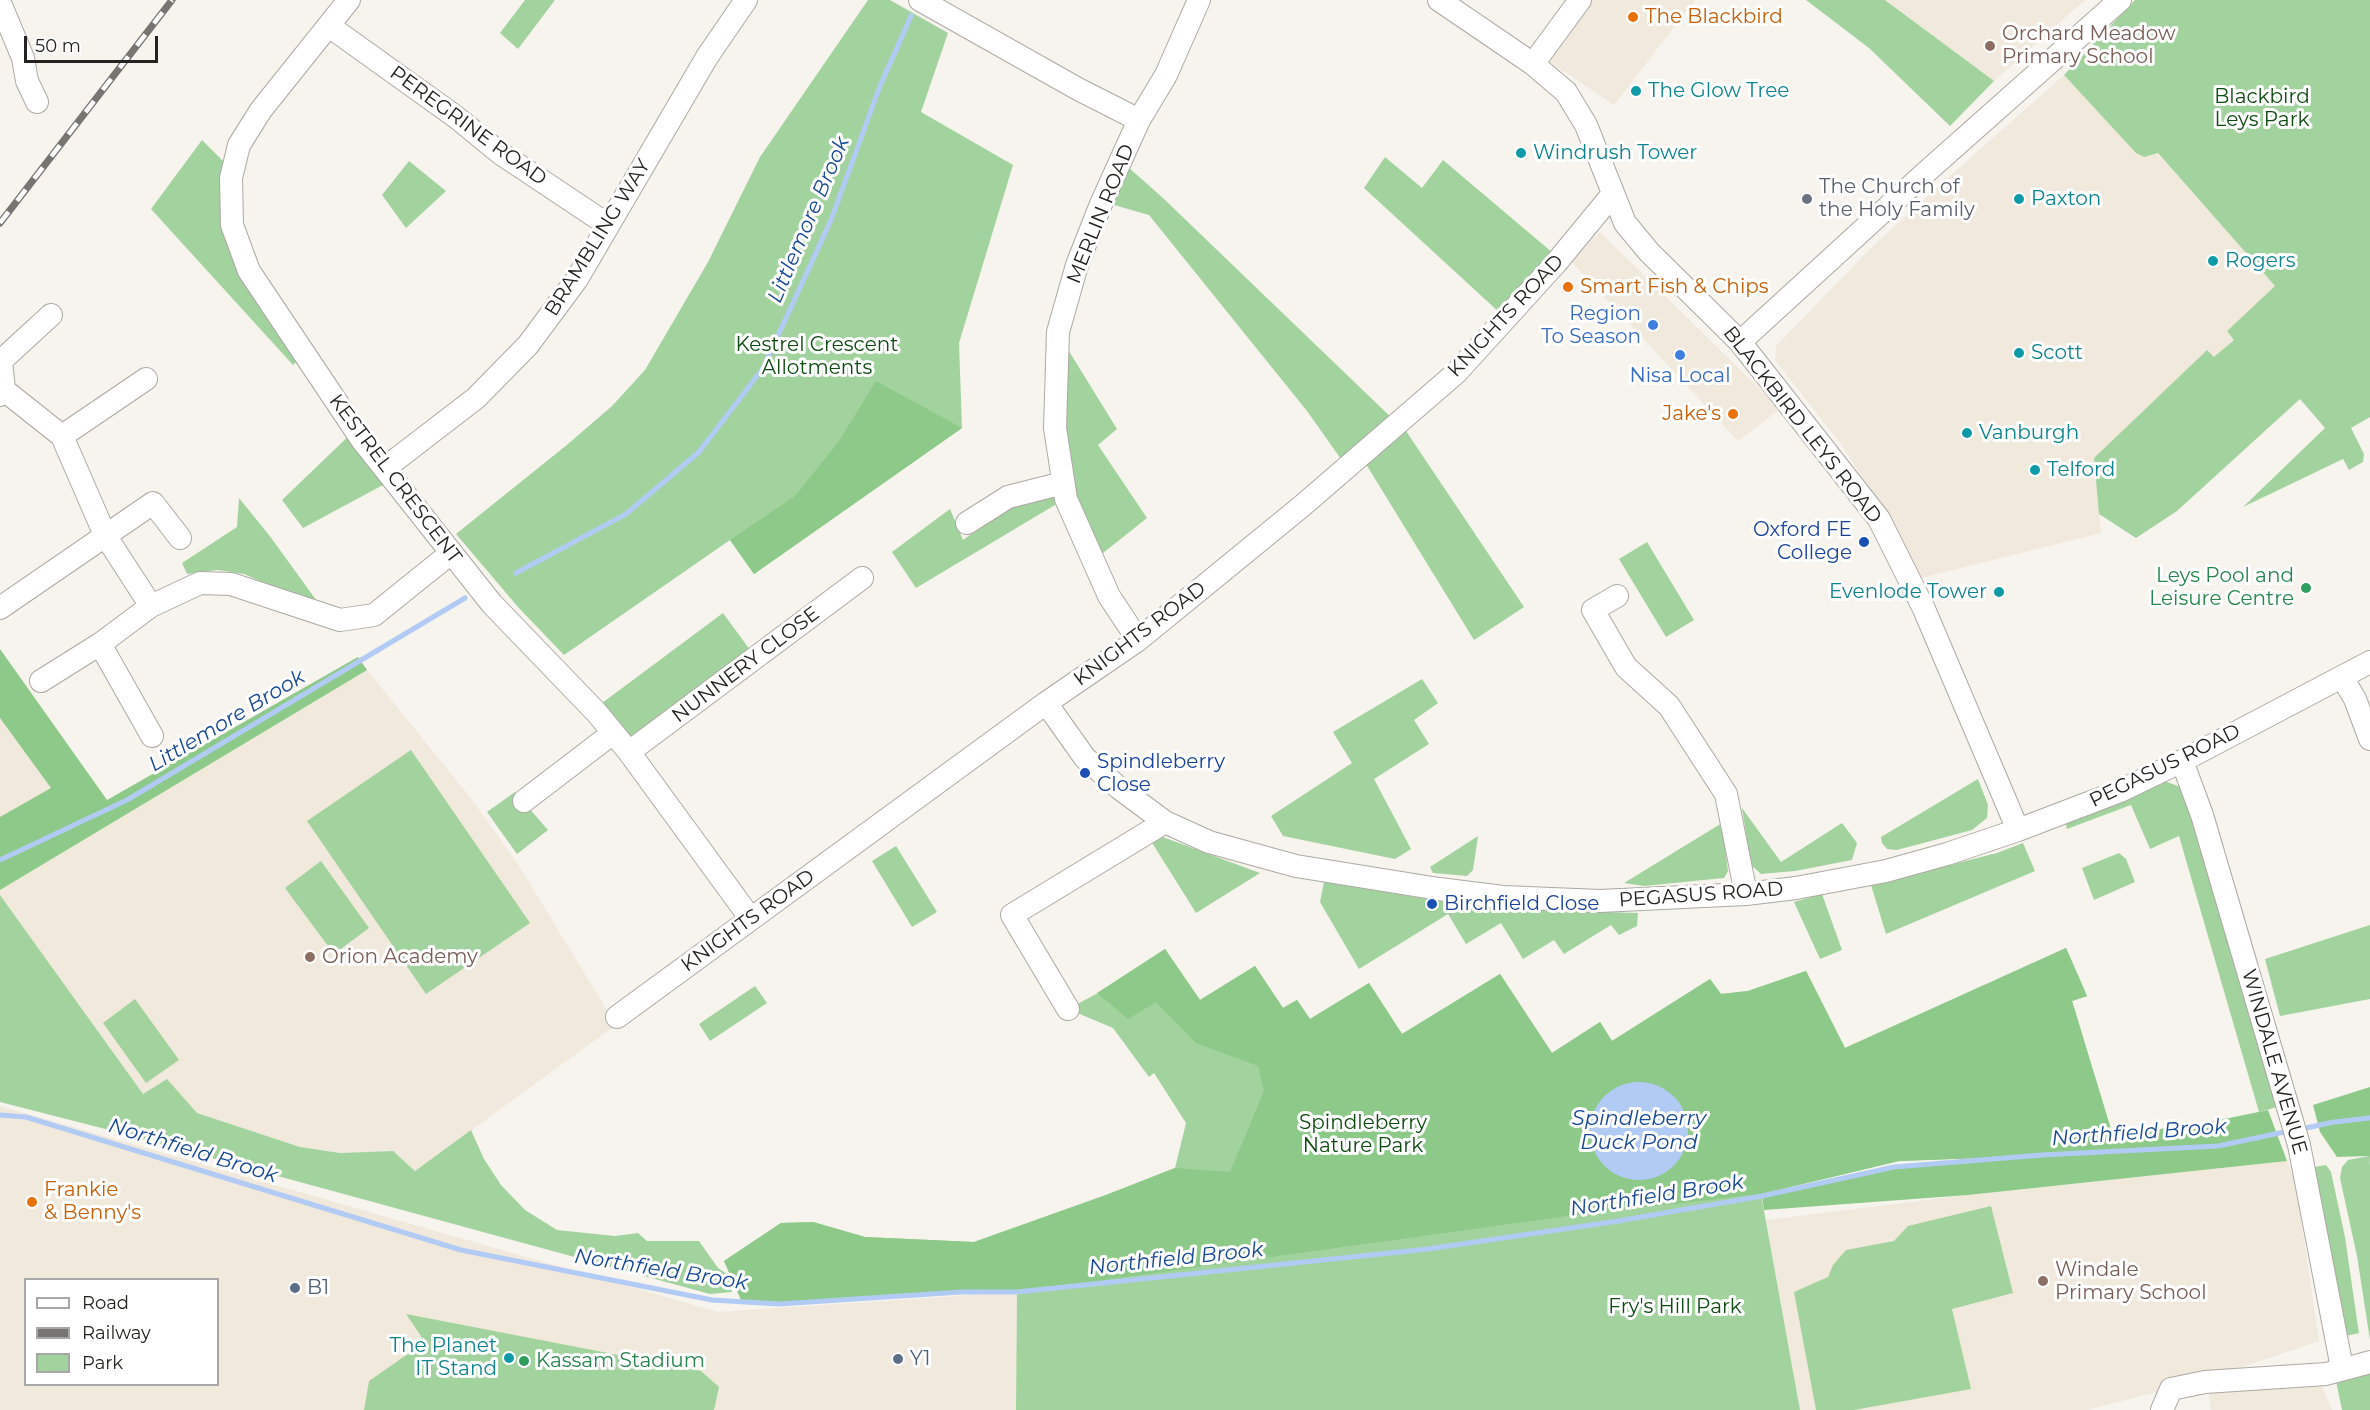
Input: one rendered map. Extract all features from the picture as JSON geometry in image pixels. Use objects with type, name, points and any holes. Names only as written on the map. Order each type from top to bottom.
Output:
[{"type":"street","name":"KESTREL CRESCENT","points":[[349,0],[261,110],[239,145],[231,178],[232,225],[249,271],[362,440],[492,604],[597,713],[629,752],[751,919]]},
{"type":"street","name":"BRAMBLING WAY","points":[[385,468],[477,398],[528,345],[577,279],[707,57],[746,0]]},
{"type":"street","points":[[920,0],[1078,90],[1139,120]]},
{"type":"street","name":"MERLIN ROAD","points":[[1138,640],[1109,596],[1066,500],[1055,428],[1058,332],[1077,265],[1101,204],[1139,120],[1166,75],[1199,0]]},
{"type":"street","name":"BLACKBIRD LEYS ROAD","points":[[1439,0],[1533,64],[1566,92],[1577,107],[1625,223],[1649,252],[1740,342],[1879,519],[1924,609],[2018,831]]},
{"type":"street","points":[[1533,64],[1580,0]]},
{"type":"street","points":[[1740,342],[2120,0]]},
{"type":"street","points":[[0,3],[22,58],[20,83],[37,102]]},
{"type":"street","name":"PEREGRINE ROAD","points":[[328,26],[456,117],[500,153],[608,225]]},
{"type":"street","name":"KNIGHTS ROAD","points":[[617,1017],[1046,704],[1138,640],[1302,506],[1455,373],[1556,263],[1612,195]]},
{"type":"street","points":[[51,315],[1,361],[2,392],[62,436],[105,535],[150,606]]},
{"type":"street","points":[[62,436],[146,379]]},
{"type":"street","points":[[967,523],[1008,496],[1063,483]]},
{"type":"street","points":[[0,608],[153,503],[180,538]]},
{"type":"street","points":[[41,681],[100,644],[150,606],[200,583],[231,584],[340,620],[374,615],[451,554]]},
{"type":"street","name":"NUNNERY CLOSE","points":[[629,752],[862,578]]},
{"type":"street","points":[[1617,596],[1593,609],[1626,667],[1669,706],[1726,794],[1746,894]]},
{"type":"street","points":[[100,644],[152,736]]},
{"type":"street","name":"PEGASUS ROAD","points":[[1046,704],[1085,758],[1119,788],[1165,822],[1209,842],[1296,866],[1481,895],[1600,901],[1746,894],[1796,888],[1886,871],[2018,831],[2120,791],[2370,662]]},
{"type":"street","points":[[2342,677],[2355,699],[2370,739]]},
{"type":"street","points":[[524,801],[613,733]]},
{"type":"street","name":"WINDALE AVENUE","points":[[2182,761],[2202,815],[2297,1140],[2342,1368]]},
{"type":"street","points":[[1068,1009],[1012,915],[1165,822]]},
{"type":"street","points":[[2162,1410],[2171,1389],[2205,1382],[2326,1374],[2370,1362]]},
{"type":"shaded area","points":[[1592,0],[1695,0],[1614,105],[1547,60]]},
{"type":"shaded area","name":"Orchard Meadow Primary School","points":[[1886,0],[2085,0],[1994,81]]},
{"type":"shaded area","points":[[2064,75],[2136,153],[2149,156],[2157,153],[2275,286],[2227,331],[2234,340],[2214,358],[2207,350],[2094,458],[2101,533],[1921,578],[1882,508],[1841,444],[1775,360],[1776,346],[1871,248]]},
{"type":"shaded area","points":[[1600,232],[1780,409],[1738,441],[1572,262]]},
{"type":"shaded area","name":"Orion Academy","points":[[367,670],[473,801],[519,866],[616,1025],[415,1171],[393,1151],[340,1153],[300,1147],[197,1113],[167,1079],[143,1094],[0,895],[0,890]]},
{"type":"shaded area","points":[[0,718],[52,788],[0,817]]},
{"type":"shaded area","points":[[0,1106],[718,1312],[1017,1292],[1016,1410],[0,1410]]},
{"type":"shaded area","name":"Windale Primary School","points":[[2287,1161],[2295,1180],[2319,1341],[2204,1380],[2087,1410],[1800,1410],[1766,1220],[1968,1195]]},
{"type":"shaded area","points":[[2320,1383],[2332,1410],[2211,1410],[2207,1384]]},
{"type":"green space","points":[[525,0],[555,0],[518,49],[500,33]]},
{"type":"green space","name":"Kestrel Crescent Allotments","points":[[868,0],[890,0],[948,33],[921,112],[1013,165],[959,343],[962,428],[754,574],[730,540],[564,655],[518,607],[456,534],[612,406],[645,370],[708,262],[760,157]]},
{"type":"green space","points":[[1806,0],[1885,0],[1994,81],[1950,126],[1869,48]]},
{"type":"green space","name":"Blackbird Leys Park","points":[[2135,0],[2370,0],[2370,417],[2351,428],[2364,454],[2363,462],[2349,470],[2343,459],[2243,507],[2325,428],[2300,399],[2177,511],[2136,538],[2099,514],[2094,458],[2207,350],[2214,357],[2234,340],[2227,331],[2275,286],[2158,153],[2144,157],[2136,153],[2064,75]]},
{"type":"green space","points":[[202,140],[229,167],[231,225],[304,354],[293,365],[151,209]]},
{"type":"green space","points":[[1385,157],[1422,188],[1443,160],[1553,253],[1500,313],[1364,188]]},
{"type":"green space","points":[[1118,158],[1164,199],[1397,423],[1346,466],[1307,411],[1149,215],[1100,201]]},
{"type":"green space","points":[[409,161],[446,191],[406,228],[382,195]]},
{"type":"green space","points":[[1059,335],[1117,429],[1098,445],[1147,518],[1093,561],[1067,499]]},
{"type":"green space","points":[[876,381],[962,428],[754,574],[730,540],[795,496],[839,441]]},
{"type":"green space","points":[[1400,422],[1524,607],[1474,640],[1361,456]]},
{"type":"green space","points":[[358,427],[396,478],[303,528],[282,500]]},
{"type":"green space","points":[[1060,472],[1065,499],[916,588],[892,552],[950,509],[963,540]]},
{"type":"green space","points":[[239,498],[322,608],[244,574],[218,570],[187,574],[182,563],[237,527]]},
{"type":"green space","points":[[1647,542],[1694,620],[1666,637],[1619,559]]},
{"type":"green space","points":[[723,613],[753,654],[630,746],[598,706]]},
{"type":"green space","points":[[0,649],[107,800],[358,657],[367,670],[0,890],[0,817],[51,788],[0,718]]},
{"type":"green space","points":[[1422,679],[1438,703],[1414,720],[1429,744],[1374,779],[1411,849],[1395,859],[1283,836],[1271,816],[1352,763],[1333,732]]},
{"type":"green space","points":[[411,750],[530,923],[426,994],[307,821]]},
{"type":"green space","points":[[1978,779],[1988,805],[1987,818],[1972,830],[1897,850],[1887,849],[1882,843],[1881,837]]},
{"type":"green space","points":[[2162,780],[2183,788],[2277,1107],[2259,1112],[2179,836],[2150,849],[2131,805],[2067,829],[2065,821]]},
{"type":"green space","points":[[515,792],[548,830],[517,854],[487,812]]},
{"type":"green space","points":[[1742,808],[1781,862],[1842,823],[1857,843],[1852,860],[1795,871],[1761,874],[1751,865]]},
{"type":"green space","points":[[1722,823],[1728,871],[1724,878],[1644,886],[1624,883]]},
{"type":"green space","points":[[1160,836],[1260,873],[1196,913],[1151,841]]},
{"type":"green space","points":[[1478,836],[1473,870],[1467,876],[1433,873],[1430,867]]},
{"type":"green space","points":[[2023,843],[2035,871],[1886,934],[1871,885],[1997,853]]},
{"type":"green space","points":[[896,846],[937,912],[912,927],[872,861]]},
{"type":"green space","points":[[2119,853],[2126,859],[2135,882],[2094,900],[2082,868]]},
{"type":"green space","points":[[321,861],[369,928],[334,954],[285,888]]},
{"type":"green space","points":[[1324,882],[1446,902],[1508,909],[1638,913],[1637,926],[1619,935],[1611,925],[1564,954],[1554,940],[1523,959],[1501,923],[1466,944],[1448,914],[1359,969],[1320,902]]},
{"type":"green space","points":[[1822,894],[1842,950],[1820,959],[1794,902]]},
{"type":"green space","points":[[0,895],[143,1094],[167,1079],[197,1113],[300,1147],[340,1153],[393,1151],[415,1171],[471,1130],[484,1159],[501,1185],[525,1210],[557,1230],[615,1236],[638,1233],[647,1241],[699,1241],[718,1268],[727,1274],[732,1292],[710,1294],[0,1102]]},
{"type":"green space","points":[[2370,925],[2370,999],[2280,1016],[2265,959]]},
{"type":"green space","name":"Fry's Hill Park","points":[[2066,948],[2087,996],[2072,1001],[2113,1136],[2215,1121],[2108,1153],[1899,1161],[1761,1194],[1800,1410],[1016,1410],[1017,1292],[961,1292],[780,1304],[742,1302],[724,1261],[781,1223],[813,1222],[865,1237],[974,1242],[1175,1168],[1186,1123],[1154,1073],[1149,1077],[1113,1028],[1068,1009],[1098,993],[1165,949],[1200,1000],[1255,966],[1283,1008],[1297,1000],[1310,1019],[1369,983],[1402,1034],[1500,974],[1552,1053],[1600,1022],[1612,1041],[1710,979],[1721,994],[1748,991],[1806,971],[1845,1048]]},
{"type":"green space","name":"Spindleberry Nature Park","points":[[2066,948],[2087,996],[2072,1001],[2113,1136],[2215,1121],[2268,1110],[2287,1161],[1968,1195],[1764,1210],[1762,1196],[1894,1167],[2013,1157],[1899,1161],[1761,1194],[1575,1215],[1017,1292],[961,1292],[780,1304],[742,1302],[724,1261],[781,1223],[813,1222],[865,1237],[974,1242],[1175,1168],[1230,1172],[1264,1091],[1258,1066],[1196,1043],[1156,1002],[1128,1019],[1097,993],[1165,949],[1200,1000],[1255,966],[1283,1008],[1297,1000],[1310,1019],[1369,983],[1402,1034],[1500,974],[1552,1053],[1600,1022],[1612,1041],[1710,979],[1721,994],[1748,991],[1806,971],[1845,1048]],"holes":[[[1630,1083],[1647,1083],[1664,1089],[1679,1103],[1688,1123],[1604,1096],[1619,1086]]]},
{"type":"green space","points":[[755,986],[767,1003],[710,1041],[699,1024]]},
{"type":"green space","points":[[135,999],[179,1060],[146,1083],[103,1023]]},
{"type":"green space","points":[[2370,1087],[2370,1163],[2369,1156],[2337,1157],[2320,1132],[2313,1105]]},
{"type":"green space","points":[[2369,1156],[2370,1340],[2357,1256],[2340,1178],[2342,1167],[2348,1160]]},
{"type":"green space","points":[[2326,1165],[2331,1172],[2345,1237],[2359,1333],[2342,1337],[2309,1168]]},
{"type":"green space","points":[[1991,1206],[2013,1293],[1952,1309],[1971,1389],[1854,1410],[1816,1410],[1794,1292],[1828,1277],[1833,1265],[1846,1250],[1894,1241],[1908,1226]]},
{"type":"green space","name":"Kassam Stadium","points":[[406,1314],[701,1371],[719,1387],[714,1410],[364,1410],[369,1381],[425,1342]]},
{"type":"green space","points":[[2370,1373],[2370,1410],[2342,1410],[2336,1381]]},
{"type":"water","name":"Spindleberry Duck Pond","points":[[1639,1082],[1658,1086],[1673,1097],[1684,1112],[1688,1131],[1684,1150],[1673,1165],[1658,1176],[1639,1180],[1620,1176],[1605,1165],[1594,1150],[1590,1131],[1594,1112],[1605,1097],[1620,1086]]},
{"type":"waterway","name":"Littlemore Brook","points":[[516,573],[626,514],[699,452],[763,368],[831,220],[880,86],[911,16]]},
{"type":"waterway","name":"Littlemore Brook","points":[[0,860],[127,800],[465,598]]},
{"type":"waterway","name":"Northfield Brook","points":[[0,1115],[26,1117],[461,1250],[712,1300],[779,1304],[961,1292],[1017,1292],[1428,1249],[1618,1221],[1762,1196],[1894,1167],[2042,1155],[2218,1146],[2289,1131]]},
{"type":"waterway","name":"Northfield Brook","points":[[2301,1129],[2370,1118]]},
{"type":"railway","points":[[0,223],[172,0]]},
{"type":"place","name":"The Blackbird","points":[[1633,17]]},
{"type":"place","name":"Orchard Meadow Primary School","points":[[1990,46]]},
{"type":"place","name":"The Glow Tree","points":[[1636,91]]},
{"type":"place","name":"Windrush Tower","points":[[1521,153]]},
{"type":"place","name":"The Church of the Holy Family","points":[[1807,199]]},
{"type":"place","name":"Paxton","points":[[2019,199]]},
{"type":"place","name":"Rogers","points":[[2213,261]]},
{"type":"place","name":"Smart Fish & Chips","points":[[1568,287]]},
{"type":"place","name":"Region To Season","points":[[1653,325]]},
{"type":"place","name":"Scott","points":[[2019,353]]},
{"type":"place","name":"Nisa Local","points":[[1680,355]]},
{"type":"place","name":"Jake's","points":[[1733,414]]},
{"type":"place","name":"Vanburgh","points":[[1967,433]]},
{"type":"place","name":"Telford","points":[[2035,470]]},
{"type":"place","name":"Oxford FE College","points":[[1864,542]]},
{"type":"place","name":"Leys Pool and Leisure Centre","points":[[2306,588]]},
{"type":"place","name":"Evenlode Tower","points":[[1999,592]]},
{"type":"place","name":"Spindleberry Close","points":[[1085,773]]},
{"type":"place","name":"Birchfield Close","points":[[1432,904]]},
{"type":"place","name":"Orion Academy","points":[[310,957]]},
{"type":"place","name":"Frankie & Benny's","points":[[32,1202]]},
{"type":"place","name":"Windale Primary School","points":[[2043,1281]]},
{"type":"place","name":"B1","points":[[295,1288]]},
{"type":"place","name":"The Planet IT Stand","points":[[509,1358]]},
{"type":"place","name":"Y1","points":[[898,1359]]},
{"type":"place","name":"Kassam Stadium","points":[[524,1361]]}]
